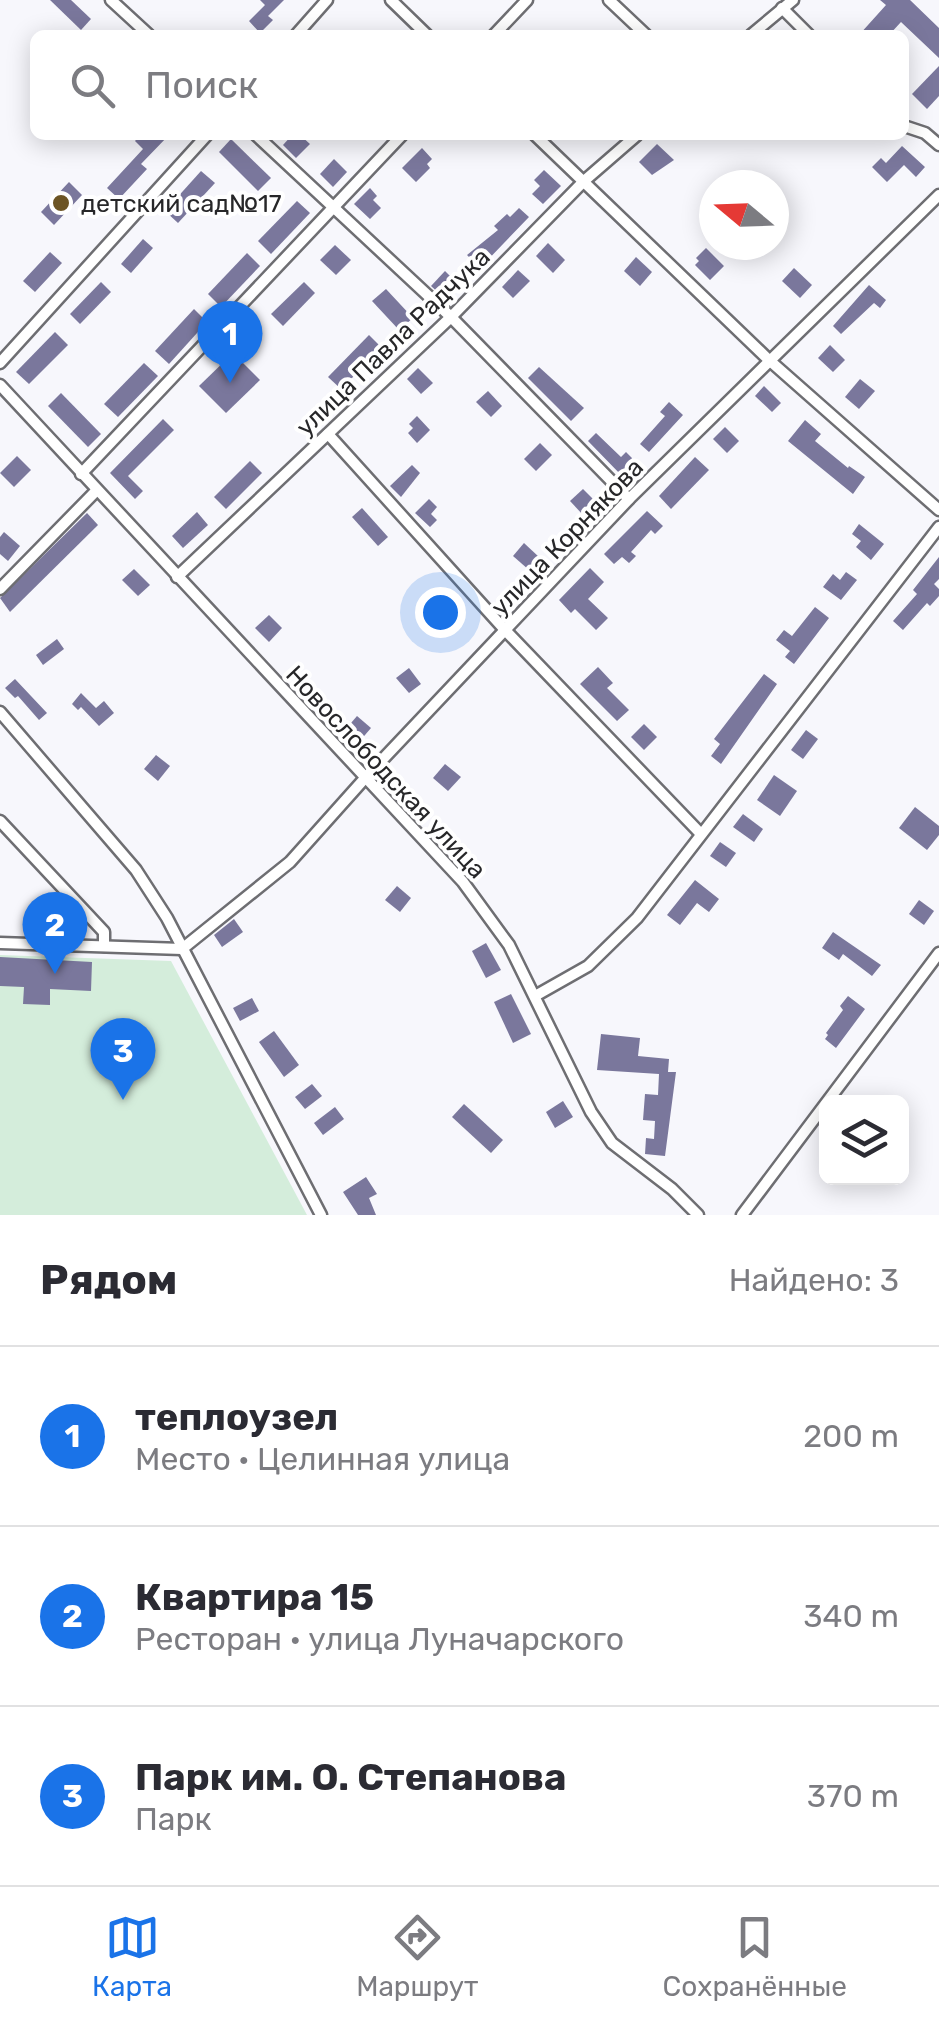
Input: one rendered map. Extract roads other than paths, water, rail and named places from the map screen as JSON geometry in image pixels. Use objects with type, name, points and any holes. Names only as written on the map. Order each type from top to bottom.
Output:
[{"type":"street","points":[[300,30],[327,0]]},
{"type":"street","points":[[390,0],[423,30]]},
{"type":"street","points":[[499,30],[526,0]]},
{"type":"street","points":[[609,0],[641,30]]},
{"type":"street","points":[[757,30],[792,0]]},
{"type":"street","points":[[119,2],[144,30]]},
{"type":"street","points":[[782,8],[804,30]]},
{"type":"street","points":[[909,128],[925,133],[939,146]]},
{"type":"street","points":[[0,363],[202,140]]},
{"type":"street","points":[[261,140],[451,317],[629,499]]},
{"type":"street","points":[[82,474],[397,140]]},
{"type":"street","points":[[540,140],[769,360],[939,510]]},
{"type":"street","name":"улица Павла Радчука","points":[[176,577],[451,317],[584,181],[631,140]]},
{"type":"street","name":"улица Корнякова","points":[[182,949],[290,862],[629,499],[939,195]]},
{"type":"street","name":"Новослободская улица","points":[[0,385],[463,882],[509,944],[591,1112],[612,1143],[672,1189],[698,1215]]},
{"type":"street","points":[[328,434],[505,630],[700,833]]},
{"type":"street","points":[[0,590],[96,491]]},
{"type":"street","points":[[535,996],[588,966],[637,918],[939,526]]},
{"type":"street","points":[[0,712],[136,870],[167,918],[321,1215]]},
{"type":"street","points":[[0,821],[104,932],[104,946]]},
{"type":"street","points":[[0,942],[182,949]]},
{"type":"street","points":[[742,1215],[939,954]]},
{"type":"place","name":"детский сад№17","points":[[61,203]]},
{"type":"place","name":"теплоузел","points":[[230,383]]},
{"type":"place","name":"Квартира 15","points":[[55,974]]},
{"type":"place","name":"Парк им. О. Степанова","points":[[123,1100]]}]
